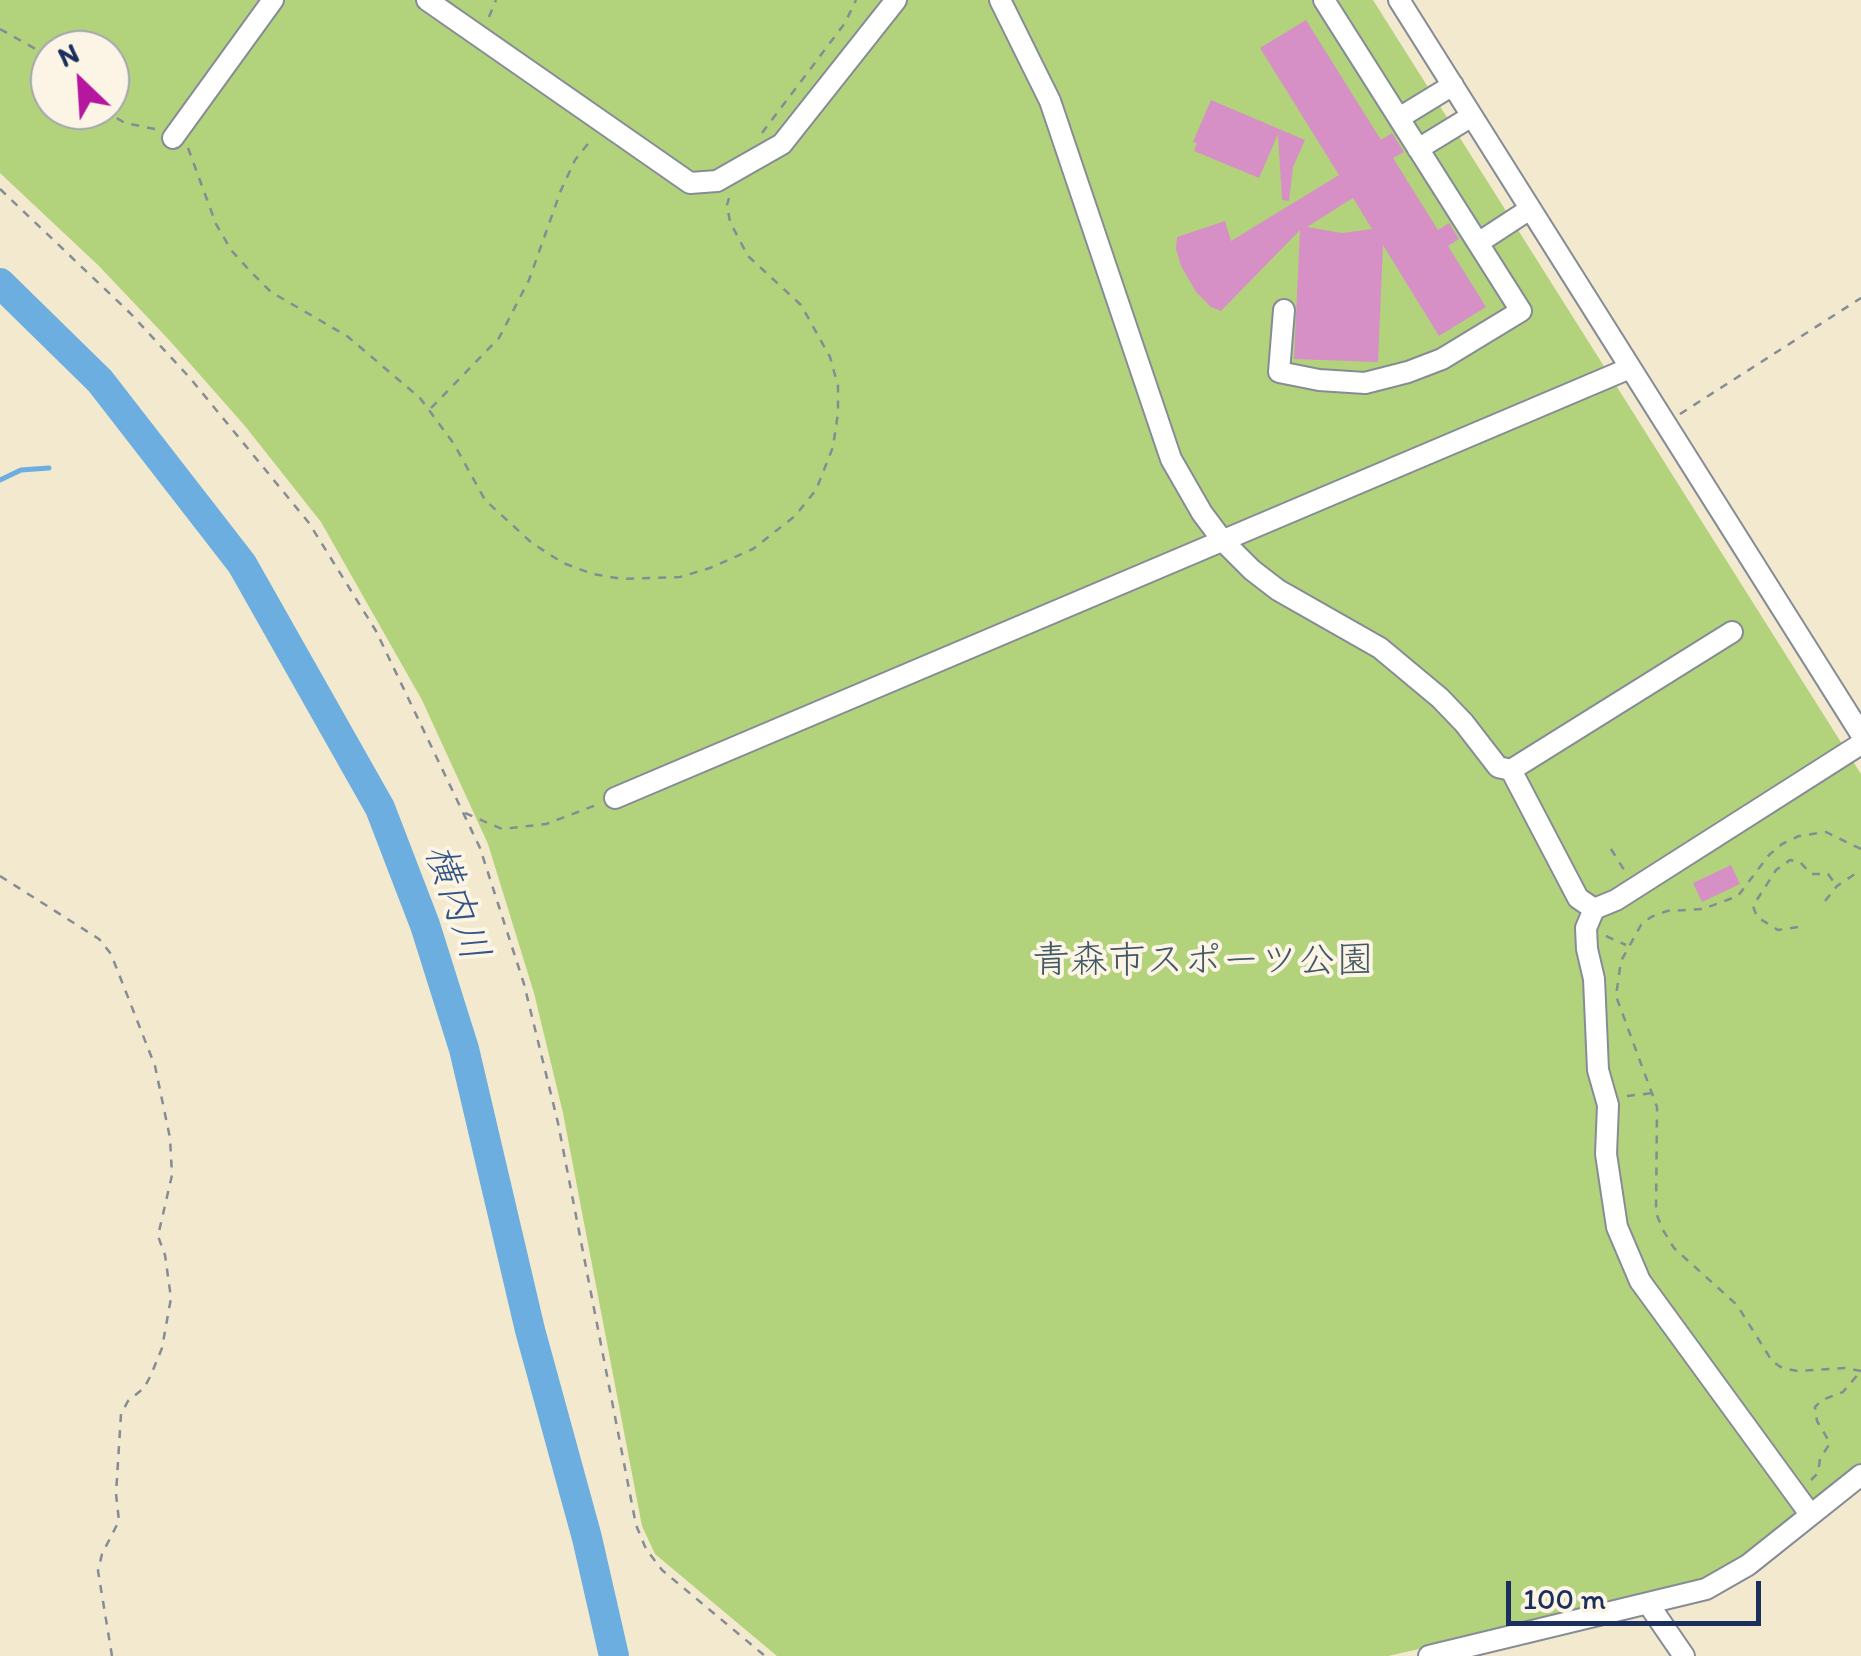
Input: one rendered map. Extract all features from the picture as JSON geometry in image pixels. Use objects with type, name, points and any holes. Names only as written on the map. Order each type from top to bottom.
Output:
[{"type":"street","points":[[174,138],[274,0]]},
{"type":"street","points":[[427,0],[690,183],[718,181],[782,144],[896,0]]},
{"type":"street","points":[[1000,0],[1056,120],[1171,459],[1223,540],[1252,570],[1394,660],[1464,723],[1498,767],[1510,770],[1732,632]]},
{"type":"street","points":[[1284,310],[1279,372],[1319,380],[1366,382],[1408,372],[1442,358],[1521,311],[1324,0]]},
{"type":"street","points":[[1399,0],[1861,734]]},
{"type":"street","points":[[1398,118],[1453,85]]},
{"type":"street","points":[[1418,149],[1472,116]]},
{"type":"street","points":[[1478,243],[1530,208]]},
{"type":"street","points":[[615,798],[1630,368]]},
{"type":"street","points":[[1590,918],[1861,744]]},
{"type":"street","points":[[1510,770],[1590,918],[1598,1070],[1608,1104],[1606,1154],[1613,1210],[1634,1270],[1810,1514]]},
{"type":"street","points":[[1429,1656],[1706,1589],[1748,1565],[1861,1476]]},
{"type":"street","points":[[1650,1605],[1684,1656]]},
{"type":"path","points":[[759,138],[845,24],[856,0]]},
{"type":"path","points":[[0,28],[30,45]]},
{"type":"path","points":[[430,409],[499,338],[529,280],[560,190],[575,160],[604,122]]},
{"type":"path","points":[[130,123],[155,129],[188,149],[216,224],[231,250],[271,292],[347,336],[430,409],[485,500],[507,522],[563,563],[593,574],[622,578],[680,576],[753,549],[776,533],[816,490],[828,463],[838,413],[838,386],[830,357],[801,305],[748,256],[730,222],[727,205],[744,168]]},
{"type":"path","points":[[0,189],[130,313],[190,378],[309,524],[376,631],[480,848],[524,984],[558,1123],[636,1525],[646,1549],[662,1570],[765,1656]]},
{"type":"path","points":[[1666,422],[1861,298]]},
{"type":"path","points":[[463,812],[502,829],[546,824],[615,798]]},
{"type":"path","points":[[1792,1490],[1813,1479],[1830,1443],[1816,1421],[1815,1407],[1843,1392],[1861,1371],[1782,1368],[1772,1361],[1737,1305],[1674,1248],[1656,1213],[1659,1122],[1653,1092],[1616,996],[1617,976],[1628,946],[1651,917],[1668,911],[1703,909],[1738,896],[1782,844],[1798,836],[1826,832],[1861,849]]},
{"type":"path","points":[[1798,928],[1778,930],[1757,917],[1753,906],[1776,870],[1790,860],[1800,862],[1810,874],[1828,874],[1837,886]]},
{"type":"path","points":[[1825,902],[1837,886],[1861,870]]},
{"type":"path","points":[[0,876],[99,939],[111,954],[156,1066],[170,1138],[172,1175],[158,1236],[166,1255],[168,1314],[162,1348],[151,1376],[121,1414],[118,1521],[98,1570],[112,1656]]},
{"type":"path","points":[[1590,918],[1628,946]]},
{"type":"path","points":[[1606,1099],[1653,1092]]},
{"type":"green space","name":"青森市スポーツ公園","points":[[0,0],[1373,0],[1861,774],[1861,1467],[1717,1575],[1646,1598],[1388,1656],[777,1656],[655,1554],[642,1526],[563,1113],[534,993],[488,844],[422,700],[321,522],[245,426],[99,266],[0,173]]},
{"type":"building","points":[[1306,20],[1381,140],[1392,133],[1404,152],[1393,158],[1438,230],[1449,223],[1459,239],[1448,246],[1486,307],[1439,336],[1383,245],[1378,362],[1294,359],[1300,230],[1221,311],[1196,292],[1181,266],[1177,237],[1225,221],[1231,241],[1339,175],[1260,48]],"holes":[[[1353,198],[1372,229],[1342,233],[1307,227]]]},
{"type":"building","points":[[1211,100],[1305,140],[1293,167],[1289,201],[1282,200],[1278,134],[1259,178],[1194,151],[1197,143],[1193,142]]},
{"type":"building","points":[[1731,865],[1740,884],[1702,902],[1693,883]]},
{"type":"waterway","name":"横内川","points":[[0,283],[100,381],[242,564],[380,808],[425,925],[464,1049],[530,1330],[587,1538],[614,1656]]},
{"type":"waterway","points":[[0,480],[21,470],[49,468]]}]
